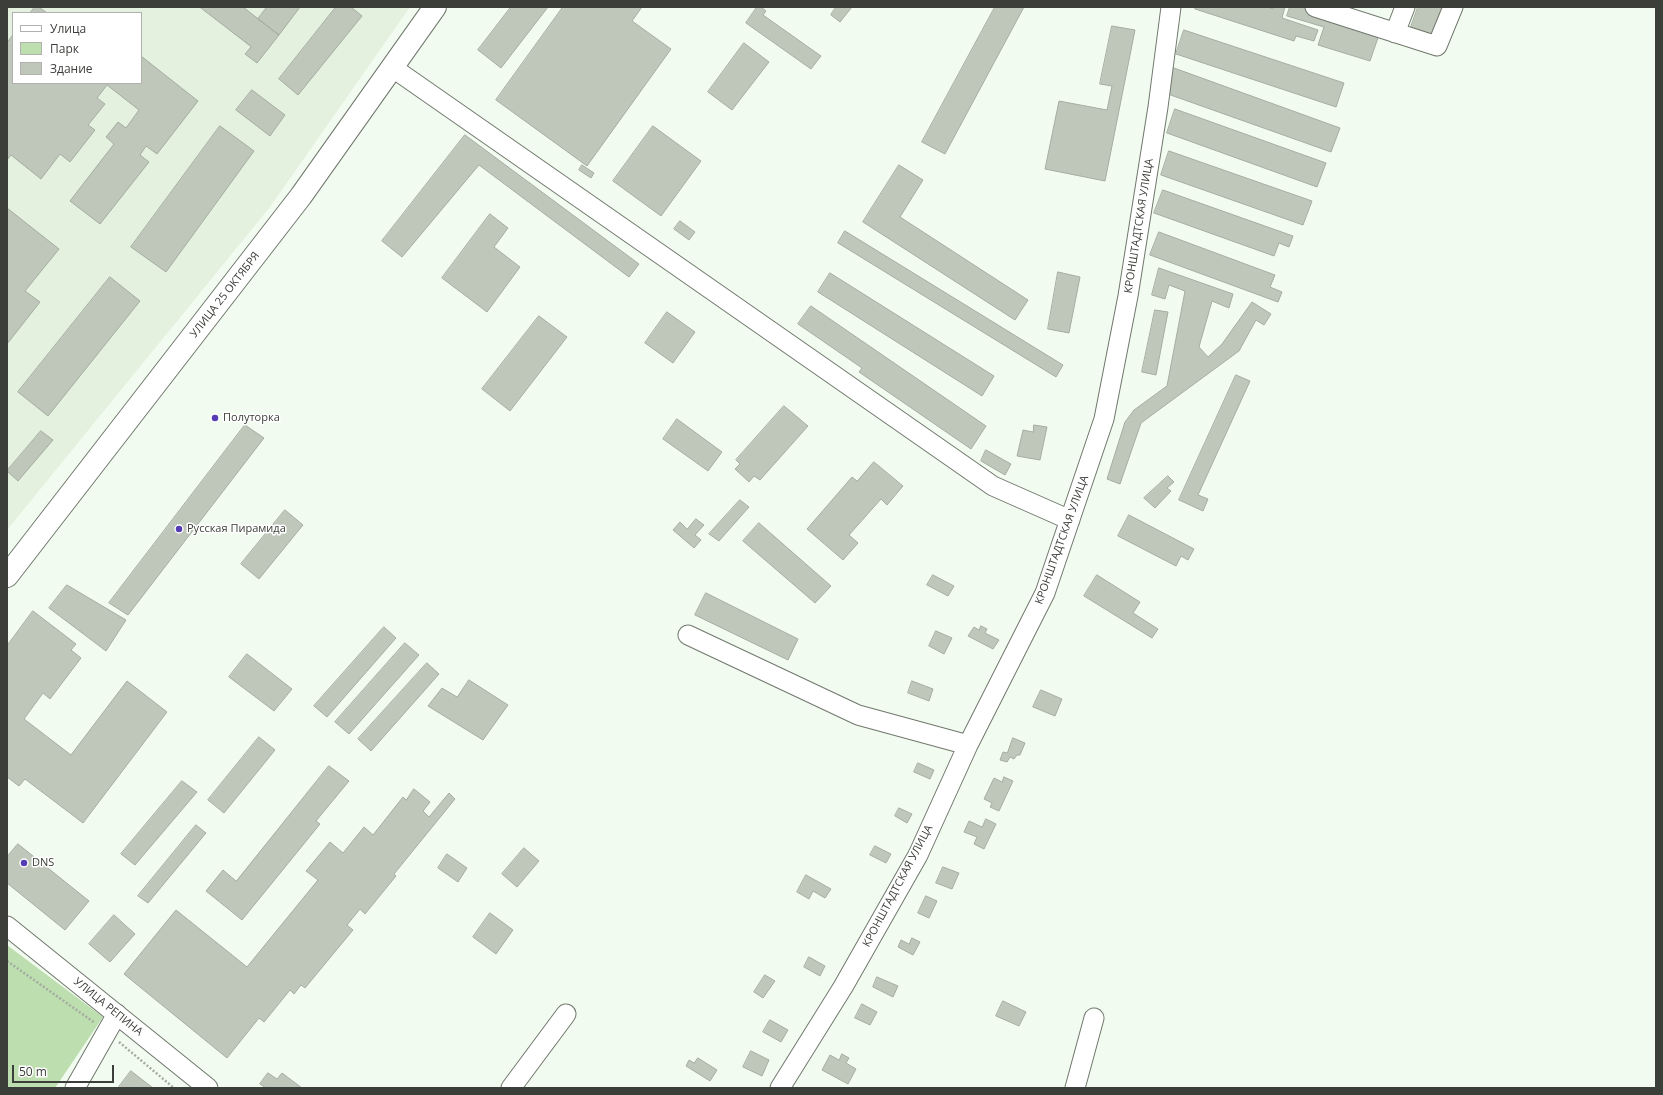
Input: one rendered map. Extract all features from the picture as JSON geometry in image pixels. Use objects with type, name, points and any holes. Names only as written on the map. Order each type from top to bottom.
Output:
[{"type":"main road","name":"УЛИЦА 25 ОКТЯБРЯ","points":[[7,576],[301,196],[435,7]]},
{"type":"street","name":"КРОНШТАДТСКАЯ УЛИЦА","points":[[780,1088],[843,987],[918,855],[968,745],[1045,593],[1104,419],[1128,296],[1158,107],[1171,7]]},
{"type":"street","points":[[1315,7],[1364,14],[1395,33],[1437,46],[1453,7]]},
{"type":"street","points":[[1395,33],[1405,7]]},
{"type":"street","points":[[393,68],[993,486],[1070,520]]},
{"type":"street","points":[[688,634],[858,715],[968,745]]},
{"type":"street","name":"УЛИЦА РЕПИНА","points":[[7,926],[208,1088]]},
{"type":"street","points":[[75,1088],[117,1014]]},
{"type":"street","points":[[511,1088],[566,1014]]},
{"type":"street","points":[[1076,1088],[1094,1018]]},
{"type":"path","points":[[7,961],[107,1032],[174,1088]]},
{"type":"shaded area","points":[[7,7],[410,7],[270,207],[7,530]]},
{"type":"green space","points":[[7,945],[103,1017],[55,1088],[7,1088]]},
{"type":"building","points":[[35,7],[39,7],[46,12],[31,12]]},
{"type":"building","points":[[200,7],[243,7],[279,35],[257,63],[245,54],[251,47]]},
{"type":"building","points":[[267,7],[300,7],[279,35],[258,19]]},
{"type":"building","points":[[336,7],[351,7],[362,16],[298,95],[279,79]]},
{"type":"building","points":[[511,7],[548,7],[501,68],[478,50]]},
{"type":"building","points":[[563,7],[642,7],[632,21],[671,49],[587,166],[496,100]]},
{"type":"building","points":[[757,7],[761,7],[766,11],[763,15],[821,56],[811,69],[746,23]]},
{"type":"building","points":[[836,7],[852,7],[840,22],[831,15]]},
{"type":"building","points":[[995,7],[1024,7],[945,154],[922,142]]},
{"type":"building","points":[[1196,7],[1268,7],[1273,9],[1273,7],[1285,7],[1282,18],[1318,30],[1314,41],[1296,36],[1294,41],[1195,9]]},
{"type":"building","points":[[1290,7],[1304,7],[1380,32],[1370,61],[1318,45],[1324,27],[1287,16]]},
{"type":"building","points":[[1418,7],[1447,7],[1436,36],[1411,27]]},
{"type":"building","points":[[1112,26],[1135,30],[1105,181],[1045,169],[1059,101],[1107,110],[1112,86],[1100,84]]},
{"type":"building","points":[[1184,30],[1344,83],[1336,107],[1176,54]]},
{"type":"building","points":[[12,36],[12,84],[142,84],[142,57],[198,101],[157,154],[146,146],[140,155],[149,162],[100,224],[70,201],[114,144],[106,137],[118,122],[126,128],[139,110],[107,85],[97,98],[105,104],[88,125],[95,130],[70,162],[60,154],[41,179],[11,155],[7,160],[7,43]]},
{"type":"building","points":[[744,43],[769,62],[732,110],[708,92]]},
{"type":"building","points":[[1174,68],[1340,128],[1331,152],[1165,93]]},
{"type":"building","points":[[252,90],[285,115],[270,136],[236,110]]},
{"type":"building","points":[[1175,109],[1326,163],[1317,187],[1167,133]]},
{"type":"building","points":[[220,126],[254,151],[166,272],[131,247]]},
{"type":"building","points":[[653,126],[701,161],[661,216],[613,181]]},
{"type":"building","points":[[465,135],[639,264],[629,277],[479,165],[402,257],[382,241]]},
{"type":"building","points":[[1169,151],[1312,201],[1303,225],[1161,175]]},
{"type":"building","points":[[582,165],[594,173],[591,178],[579,170]]},
{"type":"building","points":[[899,165],[923,180],[900,217],[1028,300],[1015,320],[863,222]]},
{"type":"building","points":[[1163,190],[1293,236],[1289,247],[1279,243],[1274,256],[1154,213]]},
{"type":"building","points":[[7,208],[59,249],[25,291],[40,302],[7,344]]},
{"type":"building","points":[[490,214],[508,228],[494,247],[520,267],[487,312],[442,278]]},
{"type":"building","points":[[680,221],[695,232],[689,240],[674,229]]},
{"type":"building","points":[[845,231],[1063,365],[1056,377],[838,243]]},
{"type":"building","points":[[1159,232],[1275,275],[1270,287],[1282,292],[1278,302],[1150,255]]},
{"type":"building","points":[[1159,268],[1233,294],[1229,308],[1212,301],[1199,347],[1208,357],[1222,344],[1252,302],[1271,314],[1264,325],[1256,320],[1239,351],[1141,423],[1120,484],[1107,479],[1125,422],[1134,410],[1167,386],[1185,291],[1169,285],[1165,299],[1152,295]]},
{"type":"building","points":[[1058,272],[1080,277],[1069,333],[1048,329]]},
{"type":"building","points":[[830,273],[994,376],[982,396],[818,292]]},
{"type":"building","points":[[110,277],[140,301],[48,416],[18,392]]},
{"type":"building","points":[[811,306],[986,426],[971,449],[859,372],[862,368],[798,324]]},
{"type":"building","points":[[1155,310],[1168,312],[1156,375],[1142,372]]},
{"type":"building","points":[[667,312],[695,332],[673,363],[645,343]]},
{"type":"building","points":[[539,316],[567,337],[510,411],[482,389]]},
{"type":"building","points":[[1236,375],[1250,381],[1198,495],[1208,499],[1203,511],[1179,500]]},
{"type":"building","points":[[784,406],[808,426],[760,480],[754,476],[749,482],[735,469],[740,464],[736,460]]},
{"type":"building","points":[[677,419],[722,452],[708,471],[663,439]]},
{"type":"building","points":[[245,425],[264,438],[128,615],[109,603]]},
{"type":"building","points":[[1034,425],[1047,427],[1040,460],[1017,456],[1023,430],[1033,432]]},
{"type":"building","points":[[41,431],[53,440],[18,481],[7,471]]},
{"type":"building","points":[[986,450],[1011,464],[1005,475],[981,461]]},
{"type":"building","points":[[874,462],[903,486],[887,505],[881,499],[849,535],[858,543],[843,560],[807,529],[852,477],[857,481]]},
{"type":"building","points":[[1168,476],[1174,482],[1167,488],[1171,491],[1155,508],[1144,498]]},
{"type":"building","points":[[740,500],[749,507],[719,541],[709,534]]},
{"type":"building","points":[[285,510],[303,525],[259,579],[241,564]]},
{"type":"building","points":[[1129,515],[1194,549],[1188,560],[1181,556],[1176,566],[1118,536]]},
{"type":"building","points":[[696,519],[704,525],[695,535],[701,540],[694,548],[673,530],[680,522],[687,529]]},
{"type":"building","points":[[759,523],[831,586],[815,603],[743,541]]},
{"type":"building","points":[[933,575],[954,586],[948,596],[927,585]]},
{"type":"building","points":[[1097,575],[1140,602],[1133,613],[1158,629],[1152,638],[1084,596]]},
{"type":"building","points":[[67,585],[126,620],[106,651],[49,608]]},
{"type":"building","points":[[706,593],[798,639],[788,660],[695,615]]},
{"type":"building","points":[[33,611],[76,644],[71,650],[81,658],[50,699],[43,693],[24,719],[71,755],[127,681],[167,712],[83,823],[25,779],[19,786],[7,777],[7,646]]},
{"type":"building","points":[[981,626],[987,629],[985,633],[999,640],[993,649],[968,636],[974,627],[979,630]]},
{"type":"building","points":[[384,627],[396,638],[327,717],[314,706]]},
{"type":"building","points":[[936,631],[952,638],[944,654],[929,646]]},
{"type":"building","points":[[405,643],[419,655],[349,734],[335,722]]},
{"type":"building","points":[[247,654],[292,689],[274,711],[229,677]]},
{"type":"building","points":[[427,663],[439,674],[371,751],[358,739]]},
{"type":"building","points":[[469,680],[508,705],[483,740],[428,706],[442,688],[457,697]]},
{"type":"building","points":[[912,681],[933,689],[929,701],[908,693]]},
{"type":"building","points":[[1041,690],[1062,699],[1055,716],[1033,707]]},
{"type":"building","points":[[259,737],[275,750],[224,813],[208,800]]},
{"type":"building","points":[[1013,738],[1025,743],[1020,755],[1017,755],[1014,759],[1010,757],[1007,762],[1000,760],[1003,752],[1007,753]]},
{"type":"building","points":[[918,763],[934,770],[930,779],[914,772]]},
{"type":"building","points":[[329,766],[349,781],[316,821],[320,824],[242,920],[206,891],[223,870],[236,881]]},
{"type":"building","points":[[1004,777],[1013,781],[999,811],[990,807],[992,803],[984,799],[994,778],[1002,782]]},
{"type":"building","points":[[182,781],[197,792],[135,865],[121,854]]},
{"type":"building","points":[[414,789],[430,802],[423,811],[429,817],[449,793],[455,799],[394,874],[396,876],[365,914],[360,909],[347,925],[353,930],[305,988],[301,985],[294,994],[290,990],[264,1022],[259,1018],[227,1058],[124,974],[176,910],[247,967],[318,880],[306,871],[330,842],[343,853],[364,827],[373,835],[403,797],[406,800]]},
{"type":"building","points":[[899,808],[912,814],[907,823],[895,816]]},
{"type":"building","points":[[986,819],[996,824],[984,849],[974,844],[977,837],[964,832],[969,821],[982,827]]},
{"type":"building","points":[[196,825],[206,833],[148,903],[138,896]]},
{"type":"building","points":[[18,844],[89,901],[65,930],[7,883],[7,857]]},
{"type":"building","points":[[875,846],[891,854],[886,863],[870,855]]},
{"type":"building","points":[[524,848],[539,861],[517,887],[502,874]]},
{"type":"building","points":[[447,854],[467,868],[458,882],[438,868]]},
{"type":"building","points":[[943,867],[959,873],[952,889],[936,883]]},
{"type":"building","points":[[806,875],[831,889],[825,898],[813,891],[809,899],[797,892]]},
{"type":"building","points":[[926,896],[937,901],[929,918],[918,913]]},
{"type":"building","points":[[490,913],[513,930],[496,954],[473,937]]},
{"type":"building","points":[[114,915],[135,934],[110,962],[89,944]]},
{"type":"building","points":[[912,938],[920,942],[913,955],[898,947],[901,940],[909,944]]},
{"type":"building","points":[[809,957],[825,966],[820,976],[804,967]]},
{"type":"building","points":[[765,975],[775,981],[763,998],[754,992]]},
{"type":"building","points":[[877,977],[898,986],[893,997],[873,987]]},
{"type":"building","points":[[1003,1001],[1026,1012],[1019,1026],[996,1016]]},
{"type":"building","points":[[862,1004],[877,1012],[870,1025],[855,1018]]},
{"type":"building","points":[[770,1020],[788,1030],[781,1042],[763,1032]]},
{"type":"building","points":[[751,1051],[769,1060],[762,1076],[743,1067]]},
{"type":"building","points":[[842,1054],[849,1058],[846,1063],[856,1069],[848,1084],[822,1070],[830,1055],[839,1060]]},
{"type":"building","points":[[698,1058],[717,1070],[710,1081],[686,1066],[689,1060],[694,1063]]},
{"type":"building","points":[[131,1071],[153,1088],[118,1088]]},
{"type":"building","points":[[268,1073],[277,1079],[282,1073],[302,1088],[266,1088],[260,1084]]},
{"type":"place","name":"Полуторка","points":[[215,418]]},
{"type":"place","name":"Русская Пирамида","points":[[179,529]]},
{"type":"place","name":"DNS","points":[[24,863]]}]
